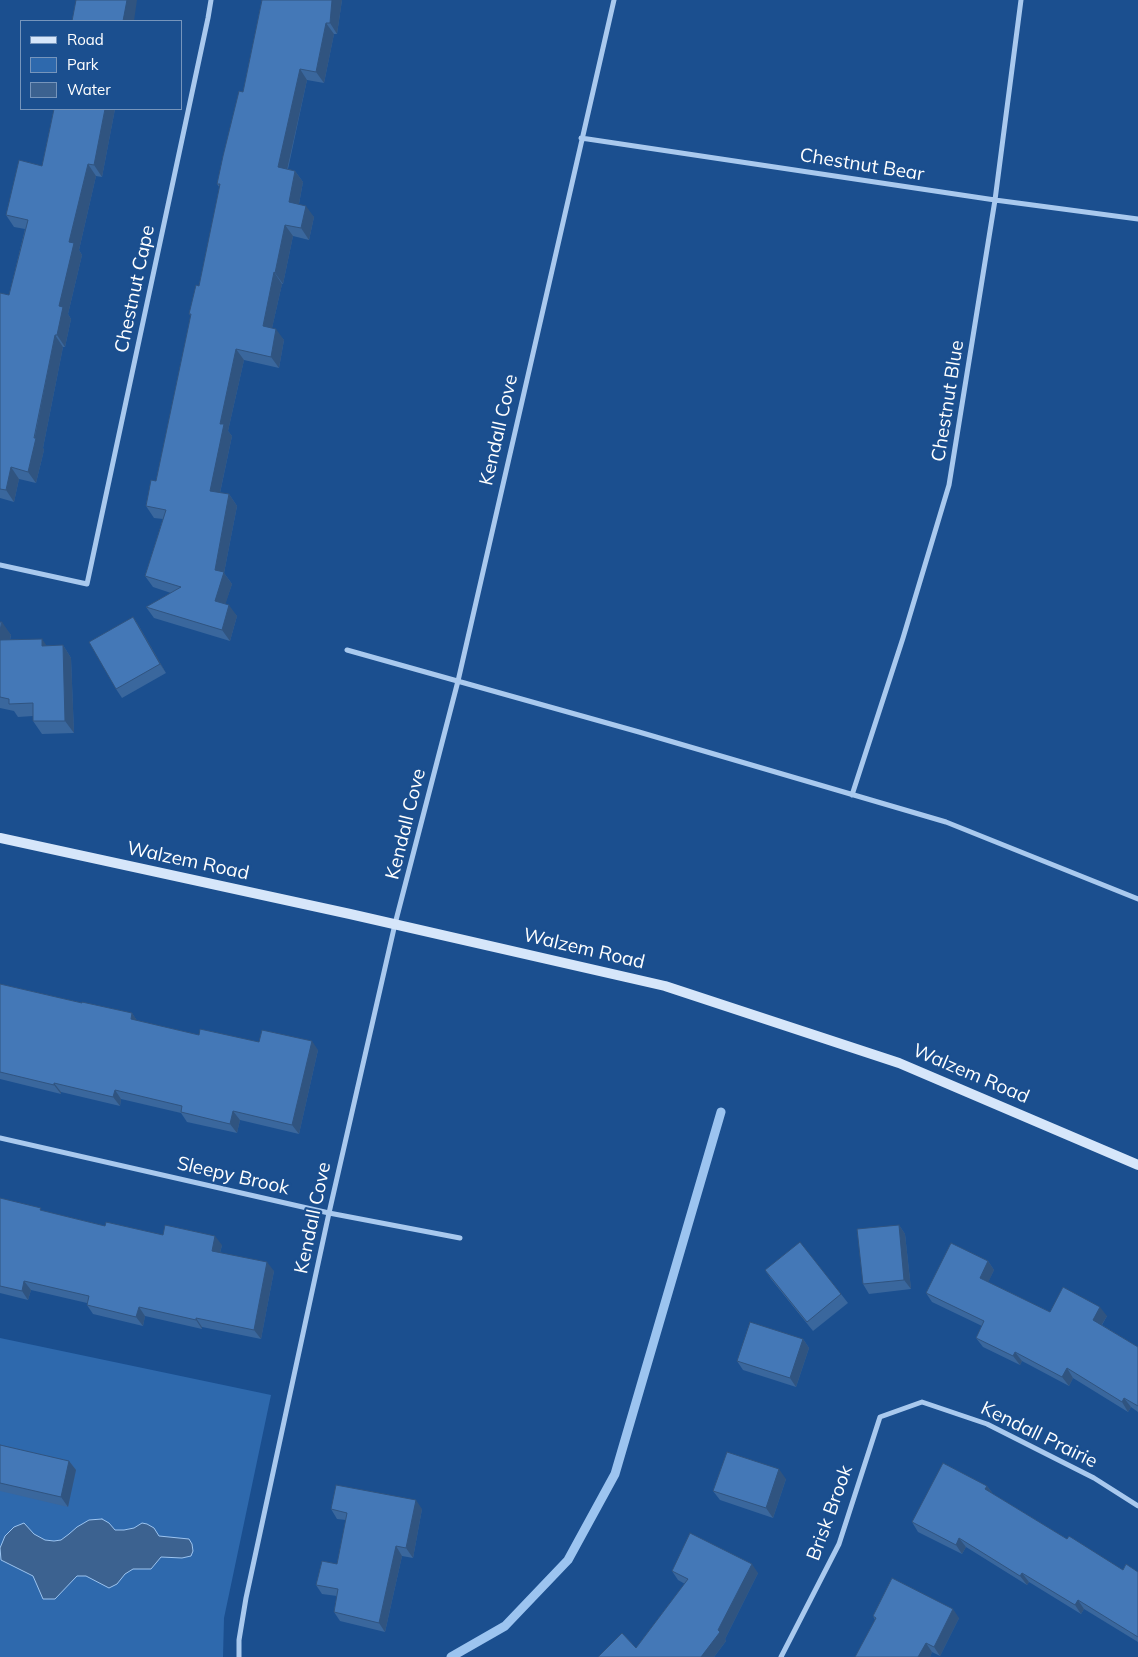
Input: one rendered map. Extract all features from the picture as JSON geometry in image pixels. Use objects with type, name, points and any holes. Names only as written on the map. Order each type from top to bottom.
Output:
[{"type":"street","name":"Chestnut Cape","points":[[0,565],[87,584],[211,0]]},
{"type":"street","name":"Kendall Cove","points":[[239,1657],[239,1640],[246,1598],[328,1213],[395,924],[458,681],[614,0]]},
{"type":"street","name":"Chestnut Blue","points":[[852,795],[903,638],[949,485],[995,200],[1021,0]]},
{"type":"street","name":"Chestnut Bear","points":[[581,138],[995,200],[1138,219]]},
{"type":"street","points":[[347,650],[946,822],[1138,899]]},
{"type":"street","name":"Walzem Road","points":[[0,838],[395,924],[665,986],[899,1063],[1138,1165]]},
{"type":"street","name":"Sleepy Brook","points":[[0,1138],[328,1213],[460,1238]]},
{"type":"street","name":"Kendall Prairie","points":[[922,1402],[987,1424],[1094,1478],[1138,1506]]},
{"type":"street","name":"Brisk Brook","points":[[781,1657],[839,1544],[880,1417],[922,1402]]},
{"type":"green space","points":[[0,1338],[271,1395],[224,1618],[223,1657],[0,1657]]},
{"type":"water","points":[[102,1519],[115,1530],[134,1528],[142,1523],[147,1524],[154,1528],[159,1536],[189,1539],[193,1551],[191,1556],[182,1558],[161,1557],[151,1569],[133,1569],[125,1574],[117,1584],[109,1588],[86,1576],[77,1576],[55,1599],[43,1599],[33,1576],[1,1560],[0,1548],[5,1536],[14,1527],[24,1523],[34,1534],[45,1540],[54,1541],[61,1540],[89,1520]]},
{"type":"building","points":[[76,0],[127,0],[123,20],[72,20]]},
{"type":"building","points":[[262,0],[332,0],[330,23],[326,23],[316,72],[300,69],[278,167],[295,171],[289,202],[306,206],[301,228],[285,225],[274,272],[263,326],[276,329],[271,357],[236,349],[220,424],[224,424],[210,491],[229,494],[215,570],[224,572],[215,601],[229,605],[222,630],[146,607],[181,587],[145,576],[166,510],[146,506],[151,480],[156,481],[191,314],[189,314],[196,285],[199,286],[220,184],[217,184],[223,156],[239,91],[243,92]]},
{"type":"building","points":[[54,110],[105,110],[94,165],[88,164],[69,242],[74,243],[59,306],[63,307],[57,335],[55,335],[28,472],[11,467],[6,490],[0,489],[0,293],[9,295],[28,220],[6,215],[19,160],[42,166]]},
{"type":"building","points":[[133,617],[160,664],[116,689],[89,642]]},
{"type":"building","points":[[42,639],[42,646],[63,645],[65,721],[33,721],[33,703],[9,704],[9,699],[0,697],[0,640]]},
{"type":"building","points":[[0,984],[132,1013],[131,1019],[199,1035],[200,1029],[259,1042],[262,1030],[312,1041],[292,1125],[233,1111],[230,1124],[181,1112],[182,1106],[115,1090],[113,1097],[0,1072]]},
{"type":"building","points":[[0,1198],[105,1226],[106,1222],[163,1235],[165,1225],[215,1236],[212,1251],[267,1262],[254,1330],[196,1318],[196,1320],[139,1307],[136,1317],[87,1305],[89,1296],[24,1281],[22,1291],[0,1286]]},
{"type":"building","points":[[899,1225],[904,1280],[863,1284],[857,1229]]},
{"type":"building","points":[[800,1242],[841,1294],[807,1322],[765,1270]]},
{"type":"building","points":[[951,1243],[988,1261],[980,1278],[1050,1312],[1063,1287],[1100,1307],[1093,1320],[1138,1347],[1138,1406],[1124,1398],[1122,1402],[1067,1368],[1062,1377],[1015,1352],[1013,1356],[976,1338],[984,1321],[926,1293]]},
{"type":"building","points":[[750,1322],[803,1339],[790,1378],[737,1361]]},
{"type":"building","points":[[0,1445],[69,1461],[61,1497],[0,1483]]},
{"type":"building","points":[[727,1452],[779,1469],[766,1508],[713,1491]]},
{"type":"building","points":[[943,1463],[987,1486],[985,1489],[1067,1539],[1069,1536],[1123,1570],[1126,1564],[1138,1572],[1138,1637],[1078,1600],[1075,1605],[1022,1573],[1020,1576],[959,1538],[956,1545],[912,1522]]},
{"type":"building","points":[[336,1485],[416,1500],[406,1548],[396,1546],[379,1623],[334,1612],[338,1589],[316,1585],[322,1561],[337,1564],[347,1513],[331,1509]]},
{"type":"building","points":[[690,1533],[752,1564],[718,1630],[720,1632],[701,1657],[598,1657],[622,1633],[636,1648],[688,1579],[672,1571]]},
{"type":"building","points":[[892,1578],[953,1609],[934,1647],[926,1643],[918,1657],[855,1657],[876,1618],[873,1616]]},
{"type":"waterway","points":[[451,1657],[505,1626],[568,1560],[615,1474],[721,1112]]}]
